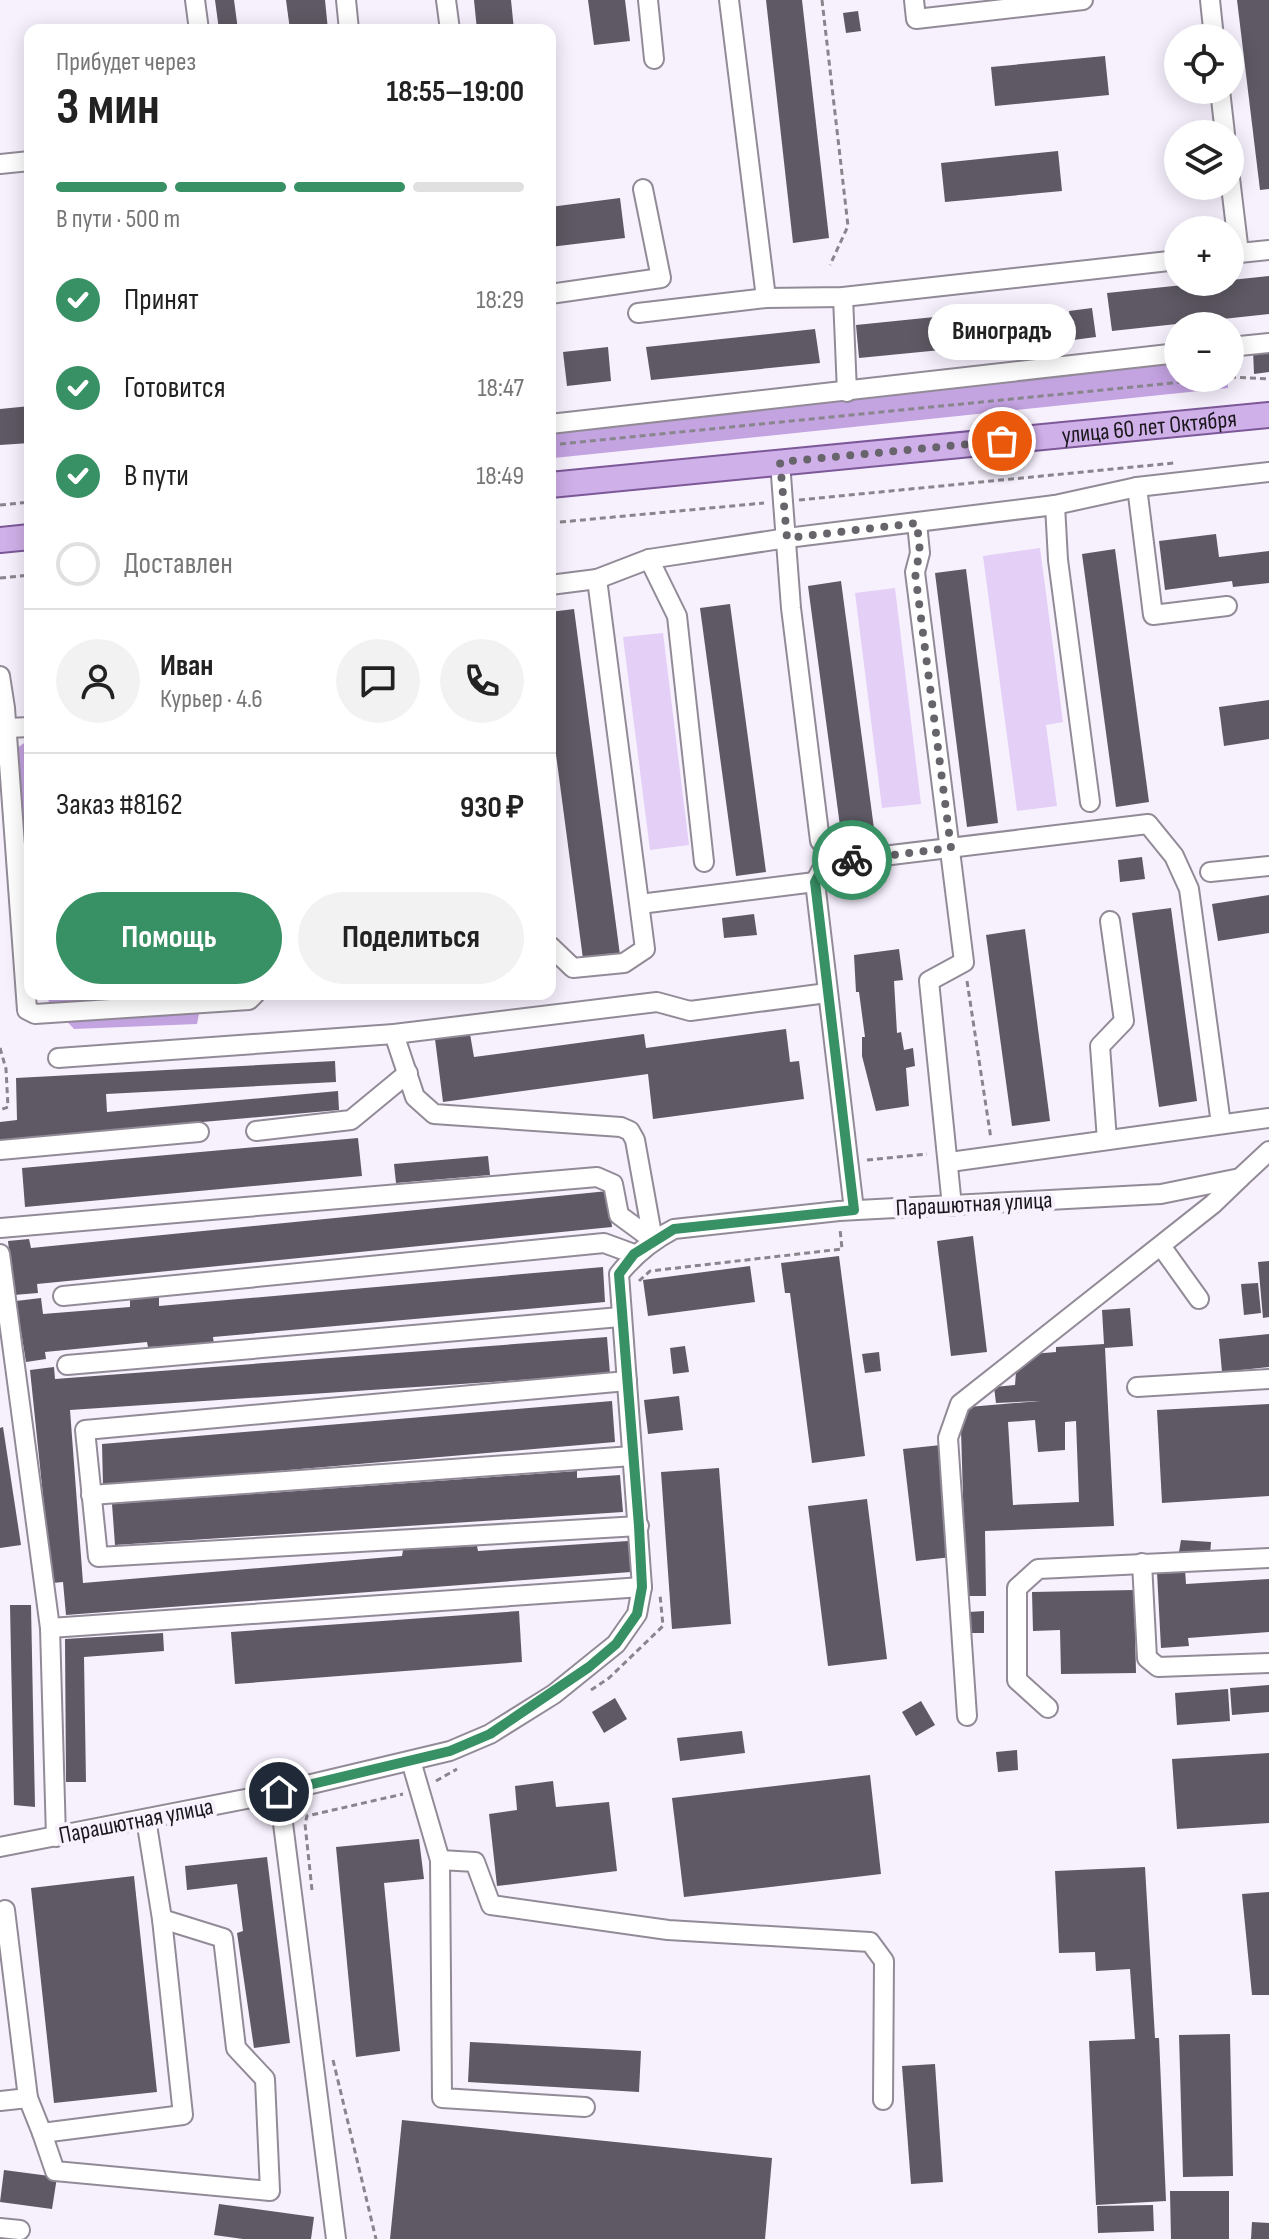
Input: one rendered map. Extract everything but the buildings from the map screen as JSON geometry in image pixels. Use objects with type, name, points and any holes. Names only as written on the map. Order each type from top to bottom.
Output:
[{"type":"main road","name":"улица 60 лет Октября","points":[[556,484],[1269,415]]},
{"type":"main road","points":[[0,540],[24,538]]},
{"type":"street","points":[[195,0],[198,24]]},
{"type":"street","points":[[346,0],[348,24]]},
{"type":"street","points":[[446,0],[449,24]]},
{"type":"street","points":[[648,0],[654,59]]},
{"type":"street","points":[[729,0],[766,298]]},
{"type":"street","points":[[914,0],[916,19],[1083,0]]},
{"type":"street","points":[[1210,0],[1213,24]]},
{"type":"street","points":[[0,164],[24,162]]},
{"type":"street","points":[[556,293],[661,278],[643,189]]},
{"type":"street","points":[[1244,253],[1269,250]]},
{"type":"street","points":[[638,313],[766,298],[843,297],[1164,262]]},
{"type":"street","points":[[843,297],[847,392]]},
{"type":"street","points":[[1244,346],[1269,343]]},
{"type":"street","points":[[556,423],[1164,355]]},
{"type":"street","points":[[780,462],[791,608],[820,841]]},
{"type":"street","points":[[556,584],[597,579],[649,559],[787,538],[1055,505],[1137,487],[1269,472]]},
{"type":"street","points":[[1137,487],[1153,615],[1227,606]]},
{"type":"street","points":[[1055,505],[1058,560],[1090,802]]},
{"type":"street","points":[[917,523],[920,553],[915,572],[964,962],[929,981],[952,1206]]},
{"type":"street","points":[[649,559],[677,616],[704,862]]},
{"type":"street","points":[[556,952],[573,968],[624,963],[645,949],[597,579]]},
{"type":"street","points":[[0,676],[24,878]]},
{"type":"street","points":[[7,728],[24,727]]},
{"type":"street","points":[[854,1210],[851,1161],[815,882],[825,863],[1148,824],[1174,856],[1189,889],[1221,1124]]},
{"type":"street","points":[[1210,872],[1269,866]]},
{"type":"street","points":[[640,904],[815,882]]},
{"type":"street","points":[[1107,1140],[1100,1046],[1124,1021],[1110,921]]},
{"type":"street","points":[[58,1058],[394,1034],[657,1002],[690,1011],[827,993]]},
{"type":"street","points":[[27,1000],[27,1010],[35,1014],[249,1000]]},
{"type":"street","points":[[394,1034],[415,1097],[434,1114],[621,1127],[630,1131],[635,1140],[653,1240]]},
{"type":"street","points":[[256,1131],[351,1120],[408,1073]]},
{"type":"street","points":[[949,1157],[1269,1118]]},
{"type":"street","points":[[0,1150],[199,1132]]},
{"type":"street","points":[[967,1716],[948,1438],[960,1404],[1161,1246],[1269,1151]]},
{"type":"street","points":[[0,1228],[597,1177],[613,1184],[619,1215],[653,1240]]},
{"type":"street","name":"Парашютная улица","points":[[0,1847],[279,1792],[450,1751],[490,1734],[554,1694],[616,1644],[637,1614],[650,1584],[639,1526],[632,1456],[619,1274],[634,1254],[653,1240],[674,1229],[854,1210],[1161,1194],[1240,1178]]},
{"type":"street","points":[[63,1296],[604,1243],[634,1254]]},
{"type":"street","points":[[1161,1246],[1199,1299]]},
{"type":"street","points":[[0,1254],[50,1628],[56,1837]]},
{"type":"street","points":[[67,1365],[620,1317]]},
{"type":"street","points":[[1137,1387],[1269,1379]]},
{"type":"street","points":[[627,1381],[85,1430],[98,1557],[639,1526]]},
{"type":"street","points":[[91,1495],[632,1456]]},
{"type":"street","points":[[1048,1708],[1017,1680],[1017,1588],[1038,1569],[1269,1558]]},
{"type":"street","points":[[1142,1563],[1147,1658],[1158,1667],[1269,1663]]},
{"type":"street","points":[[50,1628],[650,1584]]},
{"type":"street","points":[[411,1761],[440,1860],[442,2098],[585,2107]]},
{"type":"street","points":[[279,1792],[336,2239]]},
{"type":"street","points":[[42,2133],[183,2115],[162,1919],[146,1819]]},
{"type":"street","points":[[440,1860],[475,1862],[491,1905],[668,1930],[870,1942],[884,1961],[883,2100]]},
{"type":"street","points":[[5,1910],[28,2098],[55,2171],[270,2191],[265,2079],[236,2048],[223,1938],[162,1919]]},
{"type":"street","points":[[0,2101],[28,2098]]},
{"type":"street","points":[[0,2228],[20,2230]]},
{"type":"path","points":[[822,0],[848,226],[830,265]]},
{"type":"path","points":[[1244,378],[1269,379]]},
{"type":"path","points":[[556,444],[1164,384]]},
{"type":"path","points":[[556,522],[1175,462]]},
{"type":"path","points":[[0,505],[24,503]]},
{"type":"path","points":[[0,578],[24,576]]},
{"type":"path","points":[[964,962],[991,1140],[984,1144]]},
{"type":"path","points":[[0,1048],[6,1069],[8,1107],[0,1110]]},
{"type":"path","points":[[851,1161],[949,1157]]},
{"type":"path","points":[[629,1290],[650,1271],[842,1249],[840,1224]]},
{"type":"path","points":[[585,1694],[609,1678],[663,1626],[650,1584]]},
{"type":"path","points":[[313,1899],[305,1824],[307,1816],[421,1790],[460,1768]]},
{"type":"path","points":[[330,2047],[376,2239]]},
{"type":"shaded area","points":[[1164,365],[1164,392],[1189,392],[556,458],[556,432]]},
{"type":"shaded area","points":[[1040,548],[1063,722],[1046,725],[1057,806],[1017,811],[983,556]]},
{"type":"shaded area","points":[[895,588],[921,804],[882,808],[855,593]]},
{"type":"shaded area","points":[[663,633],[689,845],[650,850],[623,637]]},
{"type":"shaded area","points":[[24,743],[24,820],[18,808],[17,748]]},
{"type":"shaded area","points":[[217,1000],[200,1009],[197,1024],[74,1029],[49,1002]]},
{"type":"way so far","points":[[852,860],[951,848],[915,572],[920,553],[917,523],[787,538],[780,462],[1002,441]]},
{"type":"place","name":"Виноградъ","points":[[1002,441]]},
{"type":"route","points":[[279,1792],[450,1751],[490,1734],[554,1694],[589,1667],[616,1644],[637,1614],[642,1587],[639,1526],[618,1292],[619,1274],[634,1254],[674,1229],[854,1210],[851,1161],[815,882],[825,863],[852,860]]}]
